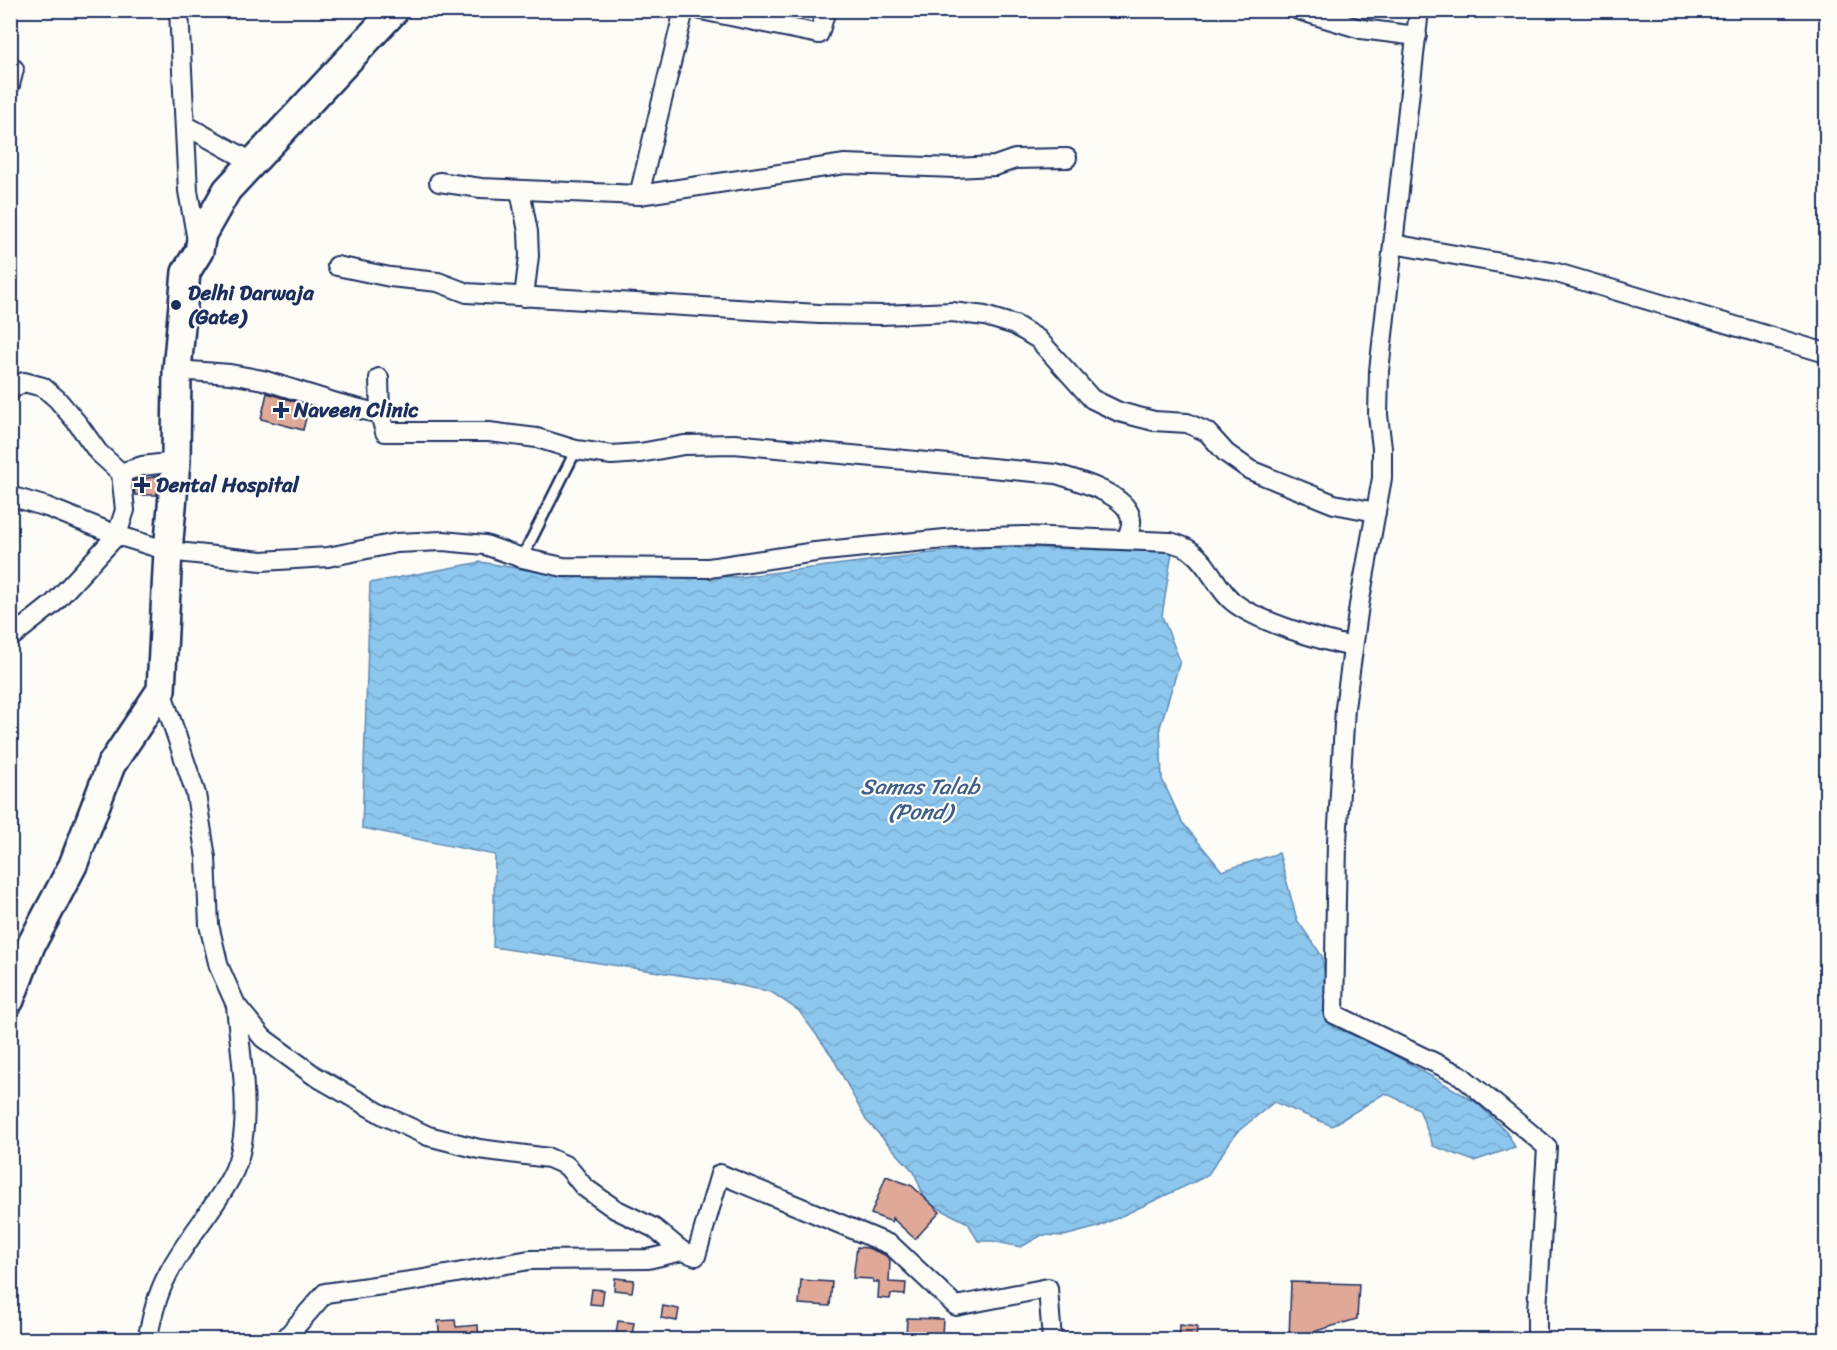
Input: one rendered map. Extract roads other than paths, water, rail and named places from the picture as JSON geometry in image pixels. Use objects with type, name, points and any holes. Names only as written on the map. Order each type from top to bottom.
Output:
[{"type":"street","points":[[395,10],[227,190],[202,234],[199,250],[186,272],[177,370],[176,462],[168,551],[161,690],[196,794],[206,858],[209,925],[219,967],[236,1005],[263,1038],[315,1076],[383,1115],[428,1136],[479,1149],[549,1158],[567,1166],[584,1187],[615,1209],[654,1228],[682,1251],[696,1256],[720,1174],[891,1245],[956,1306],[1048,1288],[1052,1340]]},
{"type":"street","points":[[639,195],[684,10]]},
{"type":"street","points":[[701,10],[819,34],[826,10]]},
{"type":"street","points":[[1298,10],[1343,17],[1361,28],[1417,36]]},
{"type":"street","points":[[1419,10],[1379,371],[1378,415],[1382,468],[1345,708],[1337,842],[1334,1014],[1460,1075],[1547,1147],[1537,1340]]},
{"type":"street","points":[[180,13],[188,191],[199,250]]},
{"type":"street","points":[[10,68],[14,69],[10,85]]},
{"type":"street","points":[[185,125],[252,162]]},
{"type":"street","points":[[439,182],[481,188],[639,195],[845,164],[955,168],[995,166],[1015,159],[1067,158]]},
{"type":"street","points":[[520,190],[528,232],[529,256],[524,297]]},
{"type":"street","points":[[1393,244],[1557,273],[1827,353]]},
{"type":"street","points":[[337,266],[390,277],[438,282],[467,293],[819,315],[952,312],[985,316],[1015,325],[1038,339],[1092,399],[1119,412],[1154,421],[1187,423],[1207,432],[1226,453],[1250,470],[1334,504],[1376,512]]},
{"type":"street","points":[[177,370],[230,374],[263,380],[380,414]]},
{"type":"street","points":[[378,378],[380,414],[385,432],[489,432],[537,438],[576,450],[612,454],[640,453],[684,445],[734,444],[1056,474],[1087,483],[1112,496],[1126,509],[1131,520],[1127,539]]},
{"type":"street","points":[[10,638],[52,604],[117,535],[125,510],[121,473],[98,452],[57,399],[43,387],[24,382],[11,387]]},
{"type":"street","points":[[121,473],[142,466],[176,462]]},
{"type":"street","points":[[10,496],[168,551],[262,561],[328,557],[396,543],[443,542],[485,545],[522,558],[562,567],[709,568],[815,552],[955,538],[1024,536],[1170,542],[1190,550],[1201,560],[1233,602],[1275,623],[1324,640],[1353,646]]},
{"type":"street","points":[[10,1000],[31,945],[73,865],[111,765],[161,690]]},
{"type":"street","points":[[147,1340],[152,1313],[167,1274],[231,1177],[241,1148],[245,1115],[236,1005]]},
{"type":"street","points":[[284,1340],[325,1293],[418,1280],[528,1260],[648,1259],[682,1251]]},
{"type":"lane","points":[[522,558],[576,450]]},
{"type":"water","name":"Samas Talab (Pond)","points":[[988,546],[1172,552],[1162,616],[1180,661],[1160,727],[1162,779],[1182,822],[1222,871],[1279,853],[1297,920],[1322,956],[1333,1027],[1375,1044],[1476,1102],[1507,1132],[1515,1147],[1474,1161],[1433,1146],[1419,1109],[1385,1093],[1332,1126],[1274,1102],[1236,1133],[1207,1176],[1098,1227],[1064,1236],[1042,1235],[1021,1247],[992,1241],[978,1241],[968,1223],[926,1202],[914,1172],[866,1120],[832,1056],[799,1011],[771,992],[719,981],[493,947],[495,855],[362,828],[370,583],[481,562],[538,572],[739,577]]},
{"type":"place","name":"Delhi Darwaja (Gate)","points":[[176,305]]},
{"type":"place","name":"Naveen Clinic","points":[[281,410]]},
{"type":"place","name":"Dental Hospital","points":[[142,485]]}]
